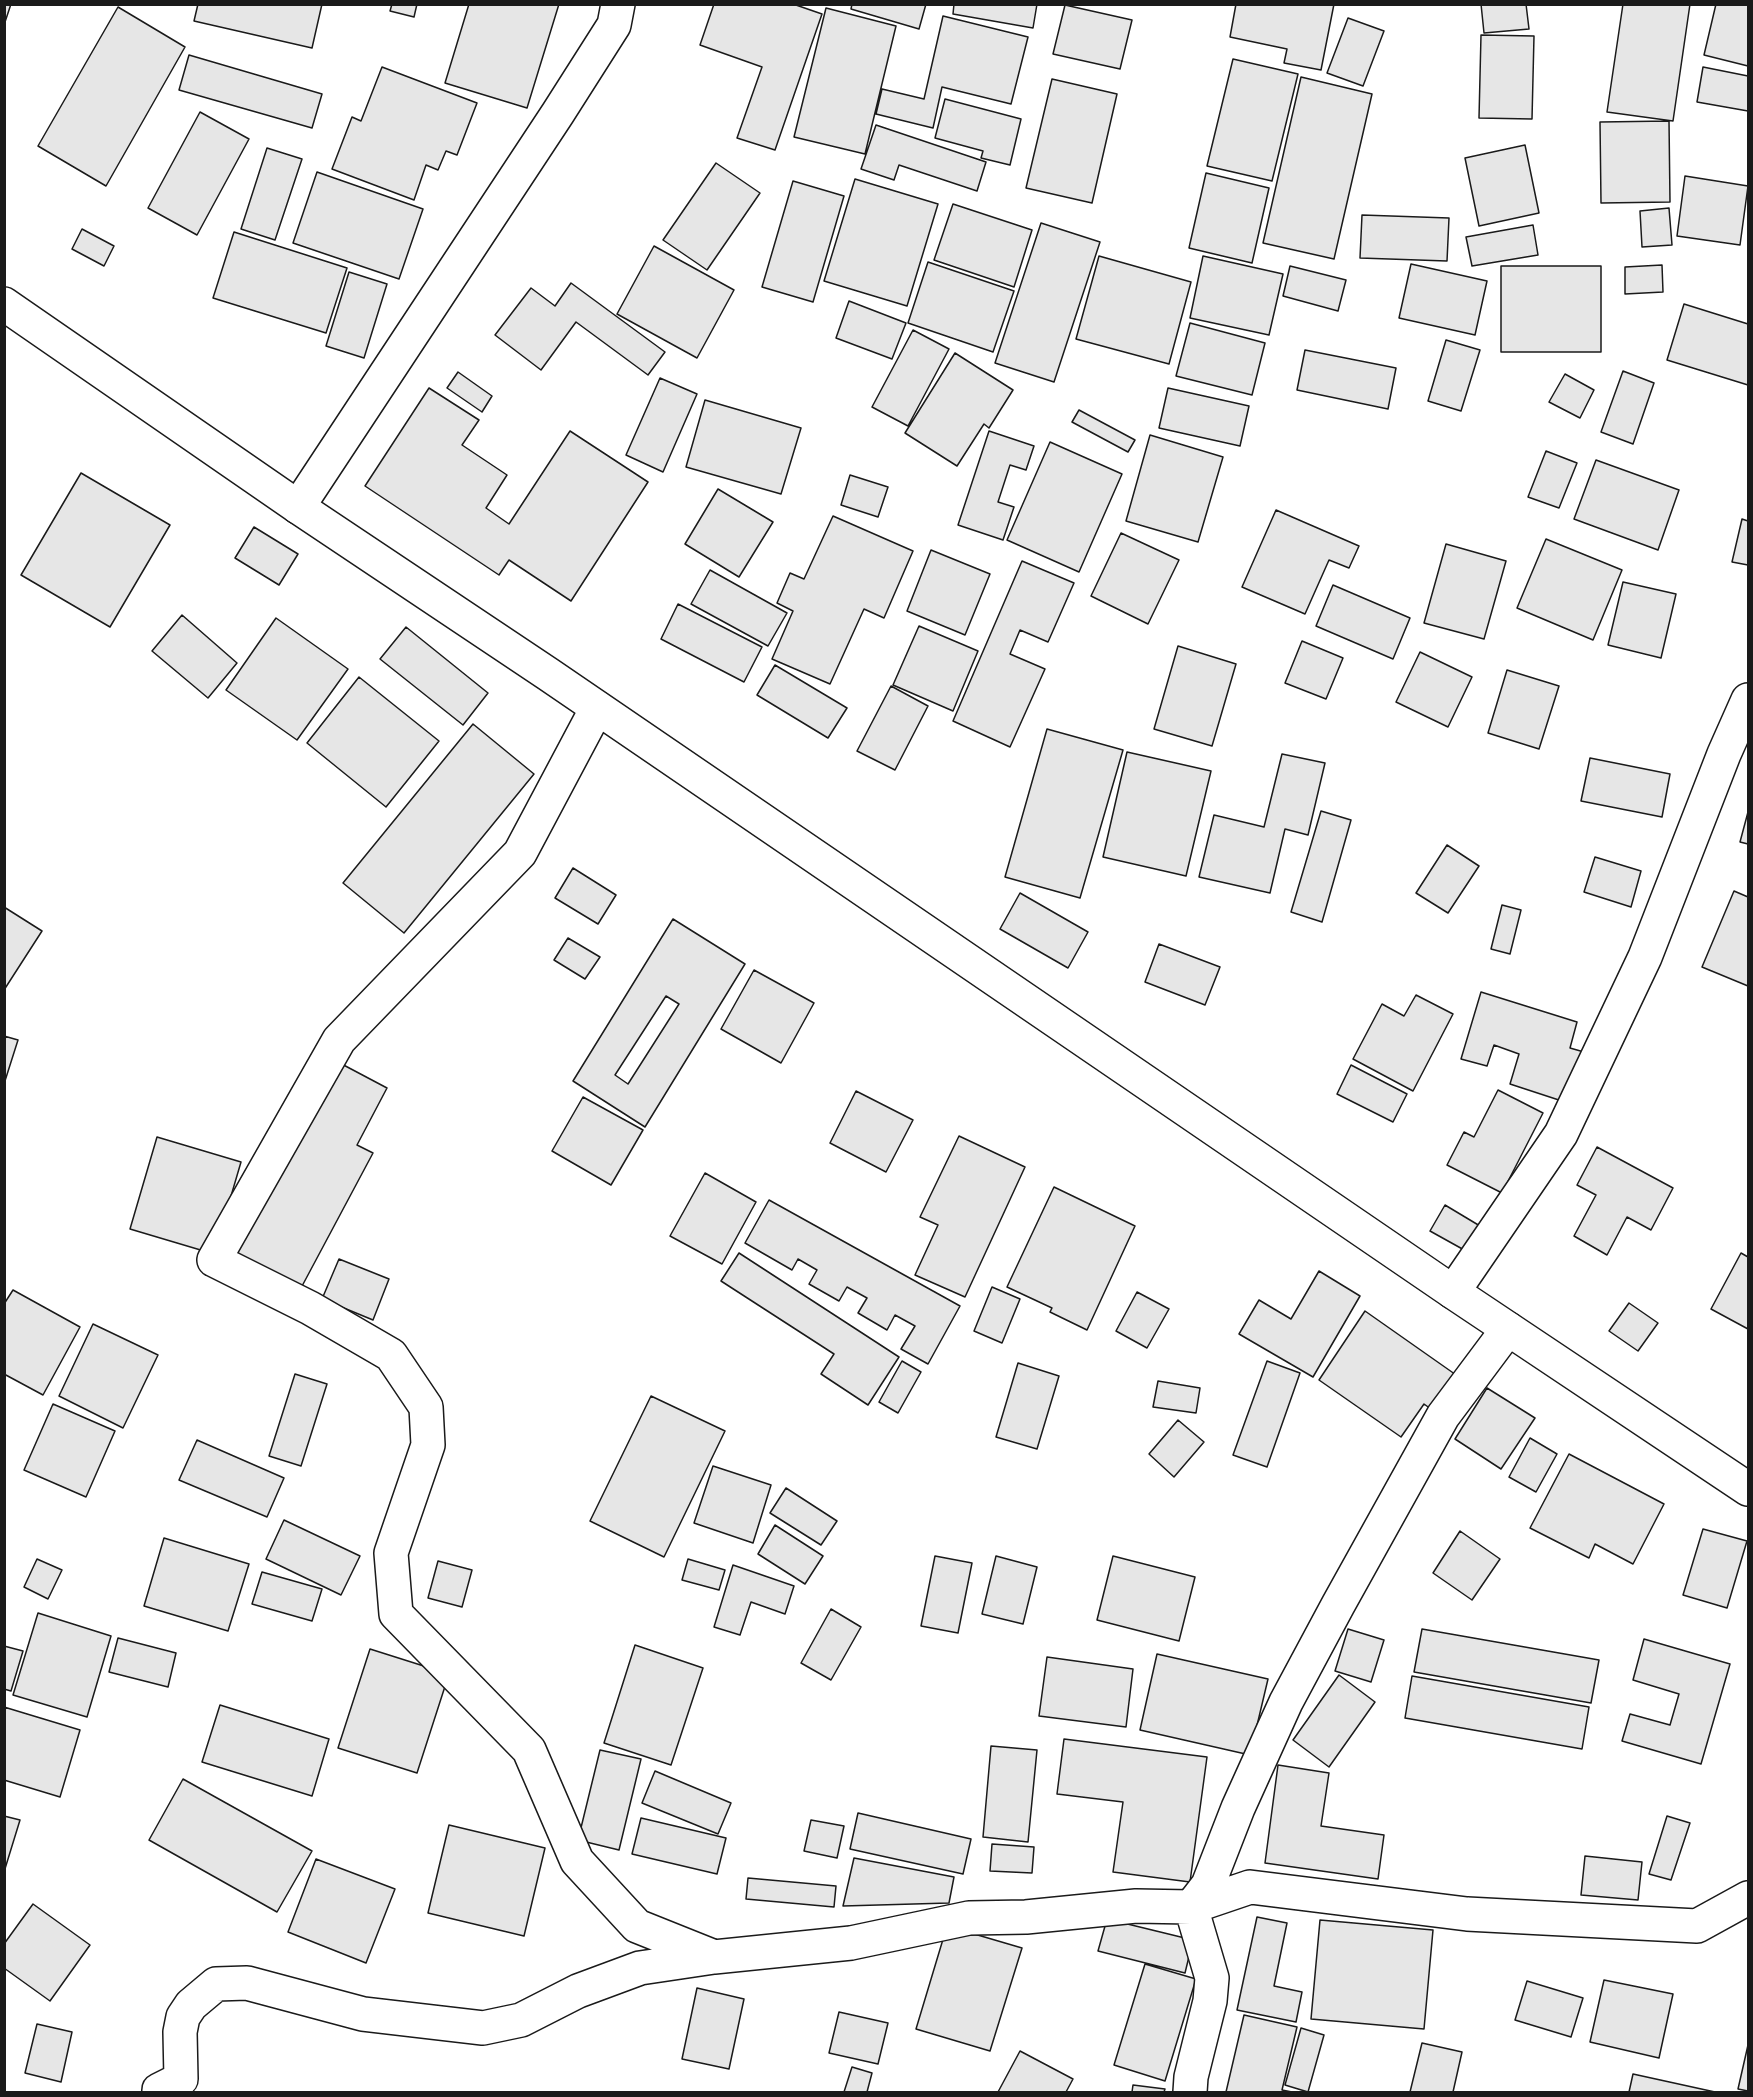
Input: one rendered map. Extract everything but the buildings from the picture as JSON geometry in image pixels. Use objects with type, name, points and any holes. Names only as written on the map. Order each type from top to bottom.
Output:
[{"type":"street","points":[[298,507],[558,114],[614,25],[618,4]]},
{"type":"street","points":[[4,304],[298,507],[597,708],[1453,1292],[1749,1489]]},
{"type":"street","points":[[1453,1292],[1561,1134],[1645,957],[1724,754],[1749,700]]},
{"type":"street","points":[[597,708],[520,854],[339,1040],[214,1260],[310,1308],[391,1355],[426,1407],[428,1445],[391,1553],[396,1614],[529,1750],[577,1861],[637,1926],[714,1957]]},
{"type":"street","points":[[1191,1907],[1208,1885],[1238,1808],[1286,1702],[1338,1605],[1443,1416],[1508,1329]]},
{"type":"street","points":[[159,2092],[181,2079],[180,2032],[183,2017],[191,2006],[216,1984],[247,1983],[363,2014],[483,2028],[521,2020],[578,1991],[640,1968],[714,1957],[851,1943],[969,1918],[1026,1917],[1136,1906],[1191,1907],[1250,1887],[1467,1914],[1697,1926],[1749,1898]]},
{"type":"street","points":[[1190,2092],[1191,2077],[1210,2001],[1212,1978],[1191,1907]]}]
